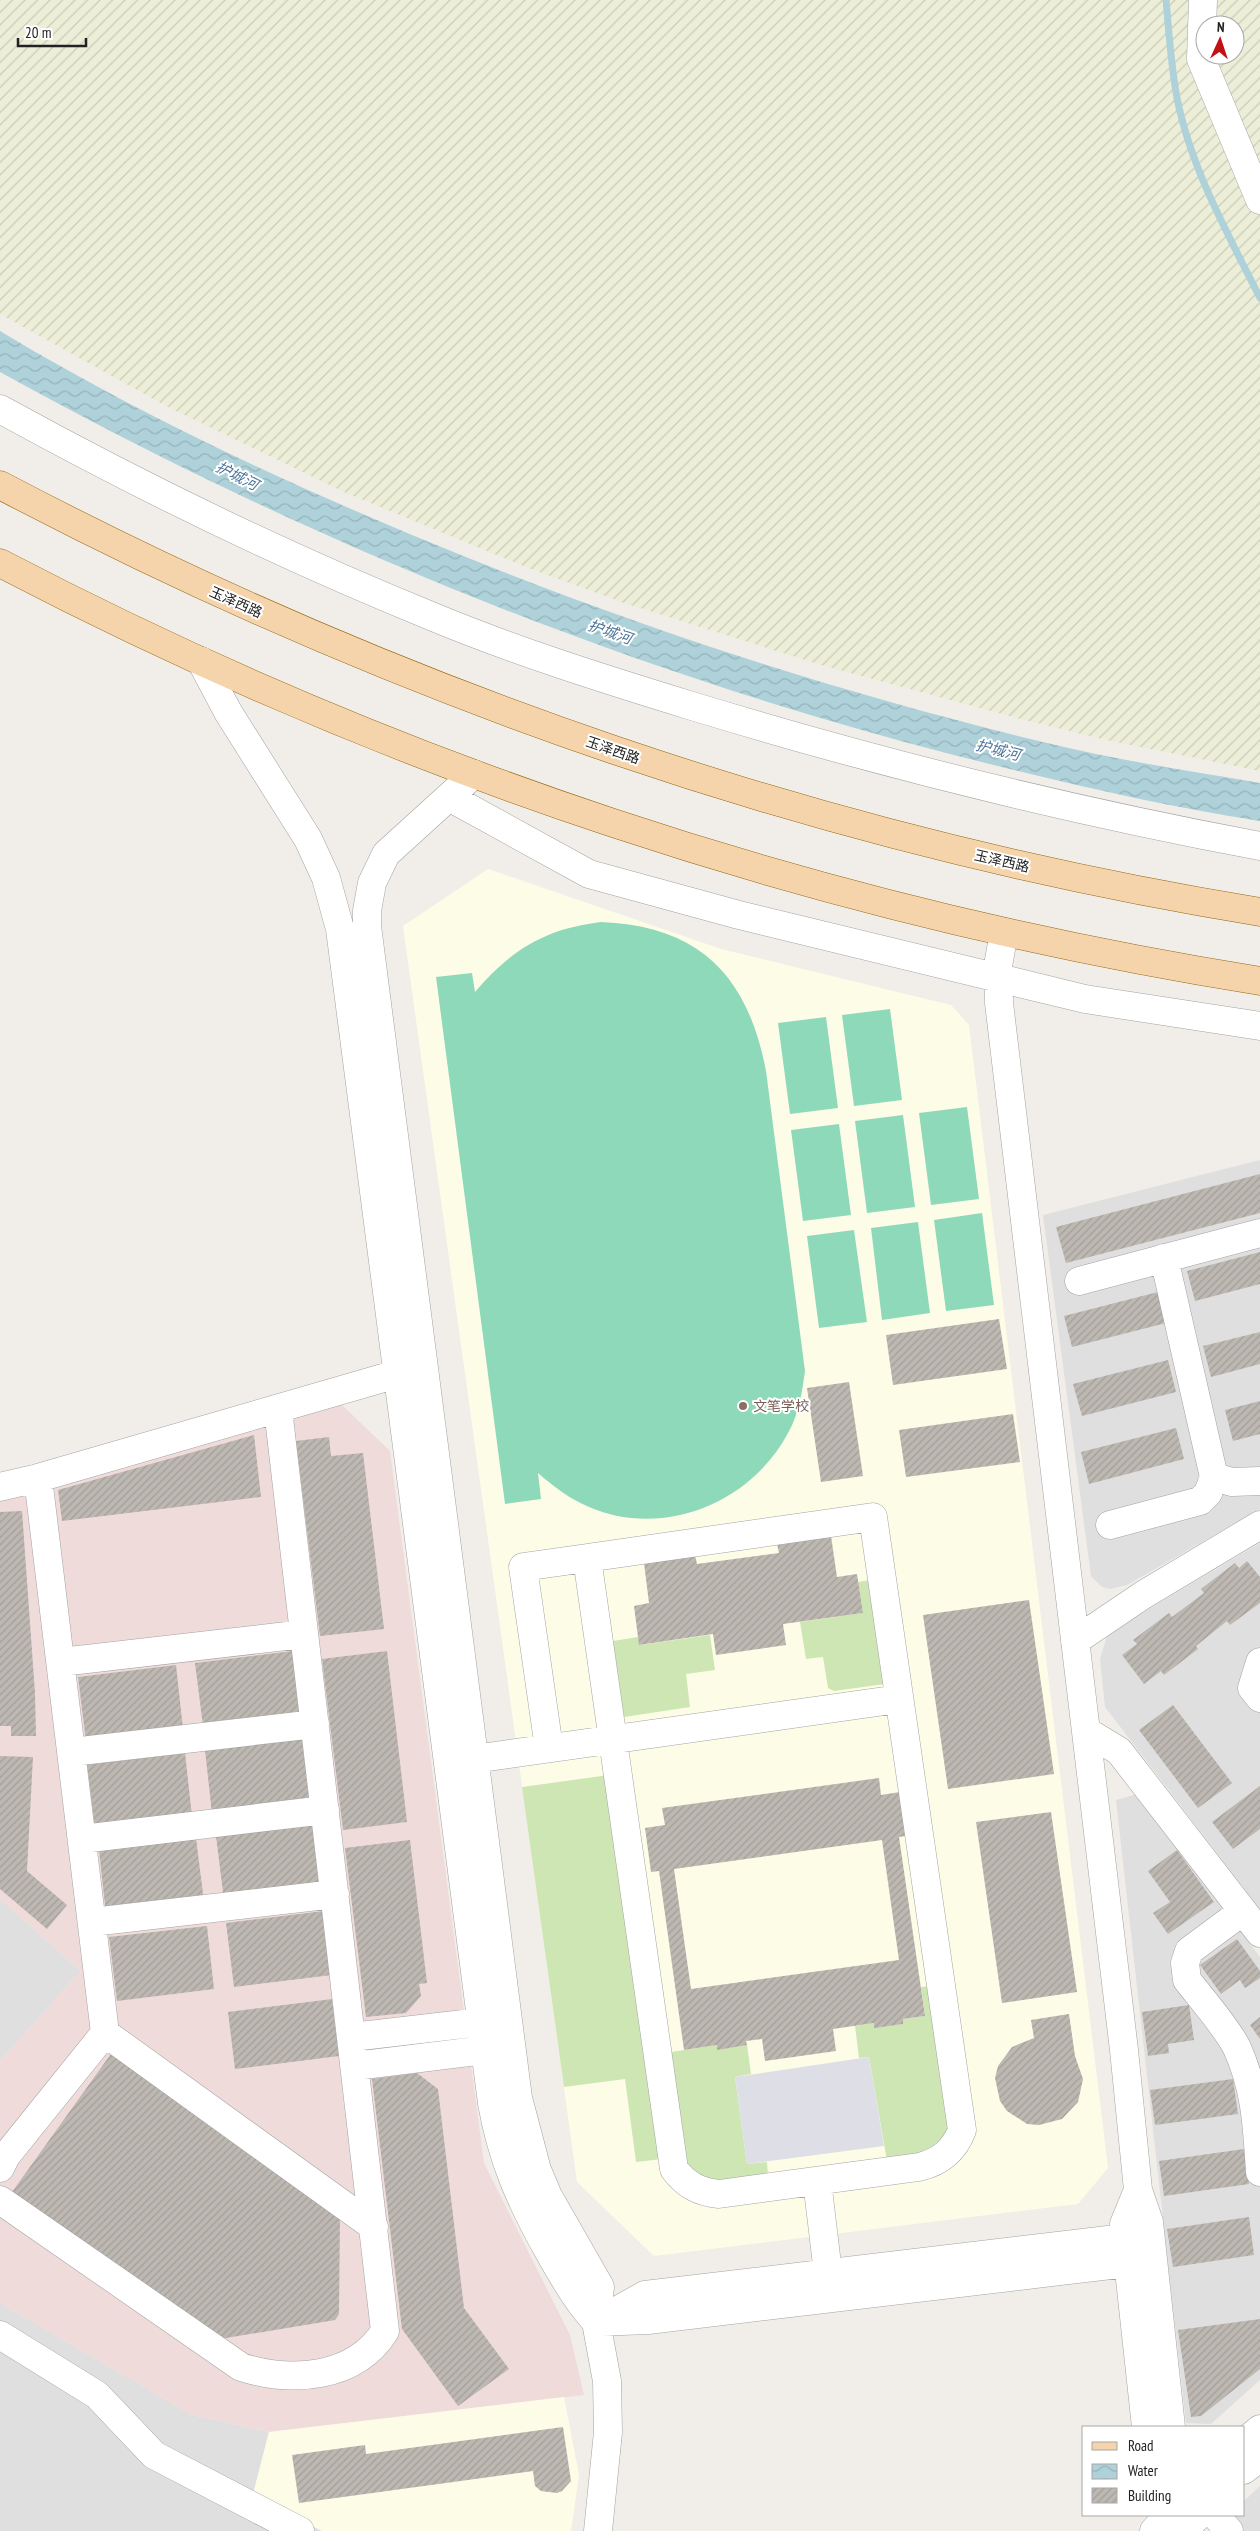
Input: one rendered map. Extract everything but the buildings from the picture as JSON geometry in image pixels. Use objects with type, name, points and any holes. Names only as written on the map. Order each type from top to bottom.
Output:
[{"type":"main road","name":"玉泽西路","points":[[0,485],[177,575],[289,625],[393,669],[591,743],[777,803],[909,839],[1096,882],[1260,912]]},
{"type":"main road","points":[[0,563],[201,661],[367,732],[474,774],[662,840],[854,896],[1004,932],[1083,950],[1260,981]]},
{"type":"street","points":[[1203,0],[1201,59],[1260,200]]},
{"type":"street","points":[[0,409],[155,492],[247,536],[434,618],[540,656],[646,692],[862,756],[1079,809],[1260,846]]},
{"type":"street","points":[[201,661],[228,712],[308,839],[328,886],[340,929],[496,2128],[512,2180],[524,2208],[576,2300],[596,2322],[648,2320],[1139,2249]]},
{"type":"street","points":[[474,774],[386,854],[372,883],[368,897],[367,926],[523,2123],[536,2170],[548,2196],[600,2287],[596,2322],[607,2381],[608,2432],[598,2531]]},
{"type":"street","points":[[449,797],[589,874],[739,915],[1085,999],[1260,1026]]},
{"type":"street","points":[[1004,932],[998,978],[1138,2190],[1149,2222],[1139,2249],[1146,2426]]},
{"type":"street","points":[[1079,1281],[1260,1233]]},
{"type":"street","points":[[1110,1525],[1200,1501],[1208,1493],[1214,1477],[1164,1258]]},
{"type":"street","points":[[0,1486],[38,1478],[398,1374]]},
{"type":"street","points":[[0,2200],[241,2367],[274,2375],[291,2376],[337,2369],[352,2364],[376,2344],[385,2331],[278,1408]]},
{"type":"street","points":[[1214,1477],[1232,1482],[1260,1481]]},
{"type":"street","points":[[0,2168],[6,2156],[105,2034],[38,1478]]},
{"type":"street","points":[[549,1748],[523,1567],[873,1517],[962,2130],[953,2147],[929,2165],[714,2193],[689,2185],[674,2169],[587,1558]]},
{"type":"street","points":[[1075,1641],[1143,1595],[1260,1525]]},
{"type":"street","points":[[60,1662],[304,1634]]},
{"type":"street","points":[[1260,1662],[1252,1688],[1260,1698]]},
{"type":"street","points":[[474,1758],[899,1699]]},
{"type":"street","points":[[72,1752],[315,1724]]},
{"type":"street","points":[[1086,1731],[1119,1751],[1260,1933]]},
{"type":"street","points":[[82,1839],[325,1810]]},
{"type":"street","points":[[92,1922],[335,1894]]},
{"type":"street","points":[[1243,1911],[1189,1951],[1185,1972],[1187,1980],[1236,2047],[1255,2106],[1260,2172]]},
{"type":"street","points":[[352,2037],[481,2022]]},
{"type":"street","points":[[105,2034],[374,2227]]},
{"type":"street","points":[[355,2066],[485,2050]]},
{"type":"street","points":[[817,2181],[828,2273]]},
{"type":"street","points":[[596,2322],[645,2295],[828,2273],[1139,2249]]},
{"type":"street","points":[[1139,2249],[1171,2426]]},
{"type":"street","points":[[0,2335],[97,2395],[154,2455],[300,2531]]},
{"type":"street","points":[[1245,2441],[1260,2429]]},
{"type":"street","points":[[1245,2469],[1260,2457]]},
{"type":"street","points":[[1165,2526],[1178,2516]]},
{"type":"street","points":[[1165,2526],[1196,2516]]},
{"type":"street","points":[[1216,2516],[1228,2531]]},
{"type":"shaded area","points":[[0,0],[1260,0],[1260,771],[1106,740],[1013,717],[821,665],[624,603],[526,567],[344,492],[166,406],[0,314]]},
{"type":"shaded area","name":"文笔学校","points":[[488,869],[721,949],[951,1005],[969,1025],[1108,2168],[1078,2204],[654,2256],[577,2182],[403,926]]},
{"type":"shaded area","points":[[1260,1160],[1260,1509],[1127,1585],[1110,1589],[1102,1587],[1091,1576],[1043,1215]]},
{"type":"shaded area","points":[[340,1403],[390,1451],[484,2163],[570,2335],[584,2395],[269,2432],[192,2415],[0,2303],[0,2061],[81,1971],[0,1899],[0,1501]]},
{"type":"shaded area","points":[[1260,1543],[1260,1909],[1105,1707],[1100,1659],[1108,1633]]},
{"type":"shaded area","points":[[1137,1794],[1260,1957],[1260,2380],[1211,2424],[1186,2423],[1116,1800]]},
{"type":"shaded area","points":[[0,1899],[81,1971],[0,2061]]},
{"type":"shaded area","points":[[869,2057],[884,2146],[747,2164],[735,2077]]},
{"type":"shaded area","points":[[0,2303],[192,2415],[269,2432],[253,2494],[322,2531],[0,2531]]},
{"type":"shaded area","points":[[564,2397],[579,2475],[571,2531],[322,2531],[253,2494],[269,2432]]},
{"type":"shaded area","points":[[1260,2486],[1260,2531],[1211,2531],[1227,2516],[1245,2516],[1245,2500]]},
{"type":"green space","points":[[601,922],[636,926],[666,934],[692,946],[714,962],[732,983],[747,1008],[758,1037],[766,1071],[805,1371],[797,1411],[788,1433],[772,1458],[752,1479],[728,1496],[702,1508],[675,1516],[646,1519],[617,1516],[589,1507],[562,1492],[538,1473],[541,1499],[505,1504],[436,977],[472,973],[475,992],[502,964],[531,944],[563,930]]},
{"type":"green space","points":[[890,1009],[902,1100],[854,1106],[842,1015]]},
{"type":"green space","points":[[826,1017],[838,1108],[790,1114],[778,1023]]},
{"type":"green space","points":[[967,1107],[979,1199],[931,1205],[919,1113]]},
{"type":"green space","points":[[903,1115],[915,1207],[867,1213],[855,1121]]},
{"type":"green space","points":[[839,1124],[851,1215],[803,1221],[791,1130]]},
{"type":"green space","points":[[982,1213],[994,1305],[946,1311],[934,1220]]},
{"type":"green space","points":[[918,1222],[930,1313],[882,1320],[871,1228]]},
{"type":"green space","points":[[854,1230],[867,1322],[819,1328],[807,1236]]},
{"type":"green space","points":[[876,1579],[885,1684],[834,1691],[828,1688],[823,1657],[806,1659],[800,1622],[863,1613],[858,1582]]},
{"type":"green space","points":[[710,1635],[715,1670],[686,1674],[690,1707],[624,1717],[613,1641],[638,1637],[640,1645]]},
{"type":"green space","points":[[609,1775],[662,2159],[636,2162],[625,2079],[564,2087],[522,1787]]},
{"type":"green space","points":[[931,1986],[949,2124],[947,2133],[939,2148],[887,2161],[869,2057],[859,2058],[855,2026],[874,2023],[874,2027],[903,2024],[903,2019],[925,2016],[921,1987]]},
{"type":"green space","points":[[717,2045],[718,2049],[747,2045],[751,2074],[735,2077],[747,2164],[767,2162],[768,2176],[709,2182],[687,2165],[671,2052]]},
{"type":"water","name":"护城河","points":[[0,331],[151,415],[254,465],[359,513],[490,566],[646,625],[725,652],[885,701],[966,723],[1100,755],[1260,783],[1260,821],[1143,800],[1065,782],[950,754],[826,720],[704,681],[583,639],[463,593],[345,543],[228,490],[113,433],[0,372]]},
{"type":"waterway","points":[[1166,0],[1175,86],[1191,150],[1223,225],[1260,298]]},
{"type":"place","name":"文笔学校","points":[[743,1406]]}]
